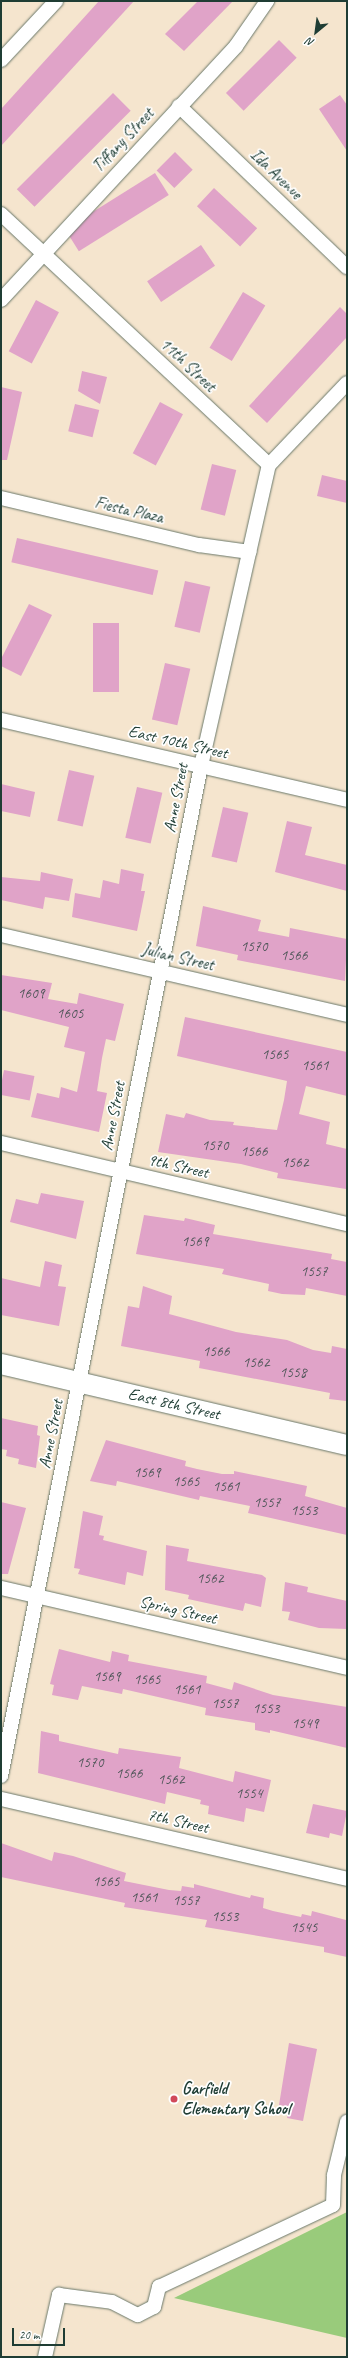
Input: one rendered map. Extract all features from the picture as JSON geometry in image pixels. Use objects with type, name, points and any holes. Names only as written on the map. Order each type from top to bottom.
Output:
[{"type":"street","points":[[1,60],[56,1]]},
{"type":"street","name":"Tiffany Street","points":[[1,300],[42,253],[246,34],[267,1]]},
{"type":"street","name":"Ida Avenue","points":[[179,106],[347,267]]},
{"type":"street","name":"11th Street","points":[[1,214],[269,465]]},
{"type":"street","points":[[269,465],[347,383]]},
{"type":"street","name":"Anne Street","points":[[1,1776],[201,766],[269,465]]},
{"type":"street","name":"Fiesta Plaza","points":[[1,498],[199,544],[250,552]]},
{"type":"street","name":"East 10th Street","points":[[1,720],[347,800]]},
{"type":"street","name":"Julian Street","points":[[1,935],[347,1015]]},
{"type":"street","name":"9th Street","points":[[1,1143],[347,1224]]},
{"type":"street","name":"East 8th Street","points":[[1,1364],[347,1445]]},
{"type":"street","name":"Spring Street","points":[[1,1588],[347,1668]]},
{"type":"street","name":"7th Street","points":[[1,1799],[347,1879]]},
{"type":"street","points":[[45,2357],[59,2295],[112,2302],[138,2315],[154,2307],[159,2287],[333,2204],[334,2175],[347,2122]]},
{"type":"green space","points":[[347,2212],[347,2338],[174,2298]]},
{"type":"building","points":[[99,1],[134,1],[1,146],[1,109]]},
{"type":"building","points":[[198,1],[233,1],[184,51],[165,34]]},
{"type":"building","points":[[279,40],[297,58],[244,111],[226,93]]},
{"type":"building","points":[[113,93],[131,111],[35,207],[17,189]]},
{"type":"building","points":[[340,95],[347,105],[347,151],[319,109]]},
{"type":"building","points":[[175,152],[193,170],[174,188],[157,170]]},
{"type":"building","points":[[155,173],[169,195],[79,251],[65,229]]},
{"type":"building","points":[[214,188],[257,228],[240,247],[197,206]]},
{"type":"building","points":[[201,245],[215,266],[161,302],[147,281]]},
{"type":"building","points":[[243,292],[265,305],[232,361],[210,348]]},
{"type":"building","points":[[36,300],[59,312],[32,363],[9,351]]},
{"type":"building","points":[[340,307],[347,314],[347,337],[267,423],[249,406]]},
{"type":"building","points":[[82,371],[107,377],[100,404],[78,391]]},
{"type":"building","points":[[1,387],[22,392],[7,460],[1,460]]},
{"type":"building","points":[[160,402],[183,414],[156,465],[133,453]]},
{"type":"building","points":[[75,404],[99,410],[92,437],[68,431]]},
{"type":"building","points":[[212,464],[236,470],[225,516],[201,510]]},
{"type":"building","points":[[322,475],[347,481],[347,503],[317,496]]},
{"type":"building","points":[[17,538],[158,571],[153,595],[11,562]]},
{"type":"building","points":[[185,581],[210,587],[200,633],[174,627]]},
{"type":"building","points":[[29,604],[52,615],[21,676],[1,666],[1,659]]},
{"type":"building","points":[[93,623],[119,623],[119,692],[93,692]]},
{"type":"building","points":[[165,663],[190,669],[177,725],[152,720]]},
{"type":"building","points":[[69,770],[94,776],[83,827],[57,821]]},
{"type":"building","points":[[1,784],[35,792],[30,817],[1,811]]},
{"type":"building","points":[[137,787],[162,793],[151,844],[125,838]]},
{"type":"building","points":[[223,807],[248,813],[237,863],[212,857]]},
{"type":"building","points":[[287,821],[312,827],[305,855],[347,865],[347,891],[275,872]]},
{"type":"building","points":[[121,869],[144,874],[141,891],[145,891],[137,931],[72,917],[75,893],[100,898],[103,880],[119,884]]},
{"type":"building","points":[[41,872],[73,879],[69,901],[45,897],[43,909],[1,900],[1,877],[40,881]]},
{"type":"building","points":[[203,906],[261,920],[258,931],[289,937],[290,928],[347,939],[345,981],[237,960],[238,955],[196,946]]},
{"type":"building","points":[[1,975],[52,983],[48,999],[77,1004],[79,993],[124,1004],[115,1041],[106,1039],[102,1058],[97,1091],[107,1093],[99,1132],[31,1117],[37,1093],[59,1098],[61,1087],[77,1092],[85,1052],[64,1047],[69,1027],[1,1010]]},
{"type":"building","points":[[185,1017],[347,1052],[347,1096],[306,1086],[299,1114],[330,1122],[326,1144],[347,1149],[346,1189],[277,1178],[278,1173],[241,1164],[158,1152],[166,1114],[184,1118],[186,1113],[210,1120],[234,1122],[233,1125],[277,1130],[284,1100],[287,1081],[177,1056]]},
{"type":"building","points":[[4,1070],[34,1076],[30,1100],[1,1095]]},
{"type":"building","points":[[41,1193],[84,1201],[76,1239],[10,1222],[16,1199],[38,1204]]},
{"type":"building","points":[[144,1215],[184,1221],[185,1218],[215,1225],[213,1234],[332,1254],[331,1259],[347,1262],[347,1296],[306,1288],[305,1295],[282,1294],[268,1291],[269,1284],[222,1274],[224,1269],[136,1254]]},
{"type":"building","points":[[45,1261],[62,1265],[58,1286],[66,1287],[59,1326],[1,1315],[1,1278],[40,1287]]},
{"type":"building","points":[[143,1286],[172,1296],[169,1314],[236,1332],[287,1340],[313,1350],[331,1353],[332,1346],[347,1349],[346,1401],[329,1399],[330,1393],[199,1368],[200,1361],[121,1346],[128,1306],[139,1308]]},
{"type":"building","points":[[1,1418],[38,1426],[37,1435],[40,1436],[36,1468],[18,1464],[19,1459],[6,1456],[7,1450],[1,1449]]},
{"type":"building","points":[[106,1440],[186,1461],[185,1466],[197,1469],[222,1474],[234,1474],[234,1471],[307,1486],[305,1496],[347,1508],[347,1535],[248,1513],[250,1506],[200,1496],[199,1500],[117,1481],[116,1486],[90,1481]]},
{"type":"building","points":[[1,1502],[26,1508],[8,1574],[1,1574]]},
{"type":"building","points":[[83,1511],[103,1516],[99,1535],[104,1536],[103,1540],[147,1551],[143,1576],[127,1572],[125,1585],[78,1574],[80,1569],[74,1568]]},
{"type":"building","points":[[166,1545],[189,1549],[187,1561],[262,1575],[266,1578],[261,1607],[245,1603],[243,1611],[188,1599],[189,1595],[165,1590]]},
{"type":"building","points":[[285,1582],[308,1587],[307,1592],[347,1601],[347,1629],[319,1628],[288,1620],[290,1612],[282,1611]]},
{"type":"building","points":[[59,1649],[110,1662],[112,1651],[129,1655],[128,1661],[207,1676],[206,1683],[232,1690],[234,1682],[273,1695],[347,1707],[347,1748],[270,1730],[270,1733],[255,1730],[255,1723],[205,1715],[206,1708],[123,1689],[122,1694],[82,1686],[78,1700],[52,1695],[54,1685],[50,1684]]},
{"type":"building","points":[[41,1731],[59,1735],[59,1741],[118,1754],[119,1748],[181,1757],[179,1768],[233,1782],[235,1771],[271,1780],[264,1812],[246,1808],[244,1822],[208,1814],[209,1806],[200,1804],[201,1800],[167,1792],[165,1804],[38,1773]]},
{"type":"building","points":[[313,1804],[347,1811],[342,1836],[330,1833],[329,1838],[306,1833]]},
{"type":"building","points":[[1,1843],[52,1861],[54,1852],[73,1856],[126,1873],[124,1881],[181,1891],[182,1886],[194,1888],[194,1884],[250,1898],[251,1895],[264,1898],[263,1908],[273,1911],[301,1917],[302,1914],[311,1916],[312,1911],[346,1920],[347,1957],[324,1952],[324,1947],[205,1927],[207,1920],[124,1907],[125,1903],[1,1877]]},
{"type":"building","points":[[289,2043],[317,2049],[303,2121],[287,2118],[290,2107],[279,2105]]},
{"type":"place","name":"Garfield Elementary School","points":[[174,2099]]}]
